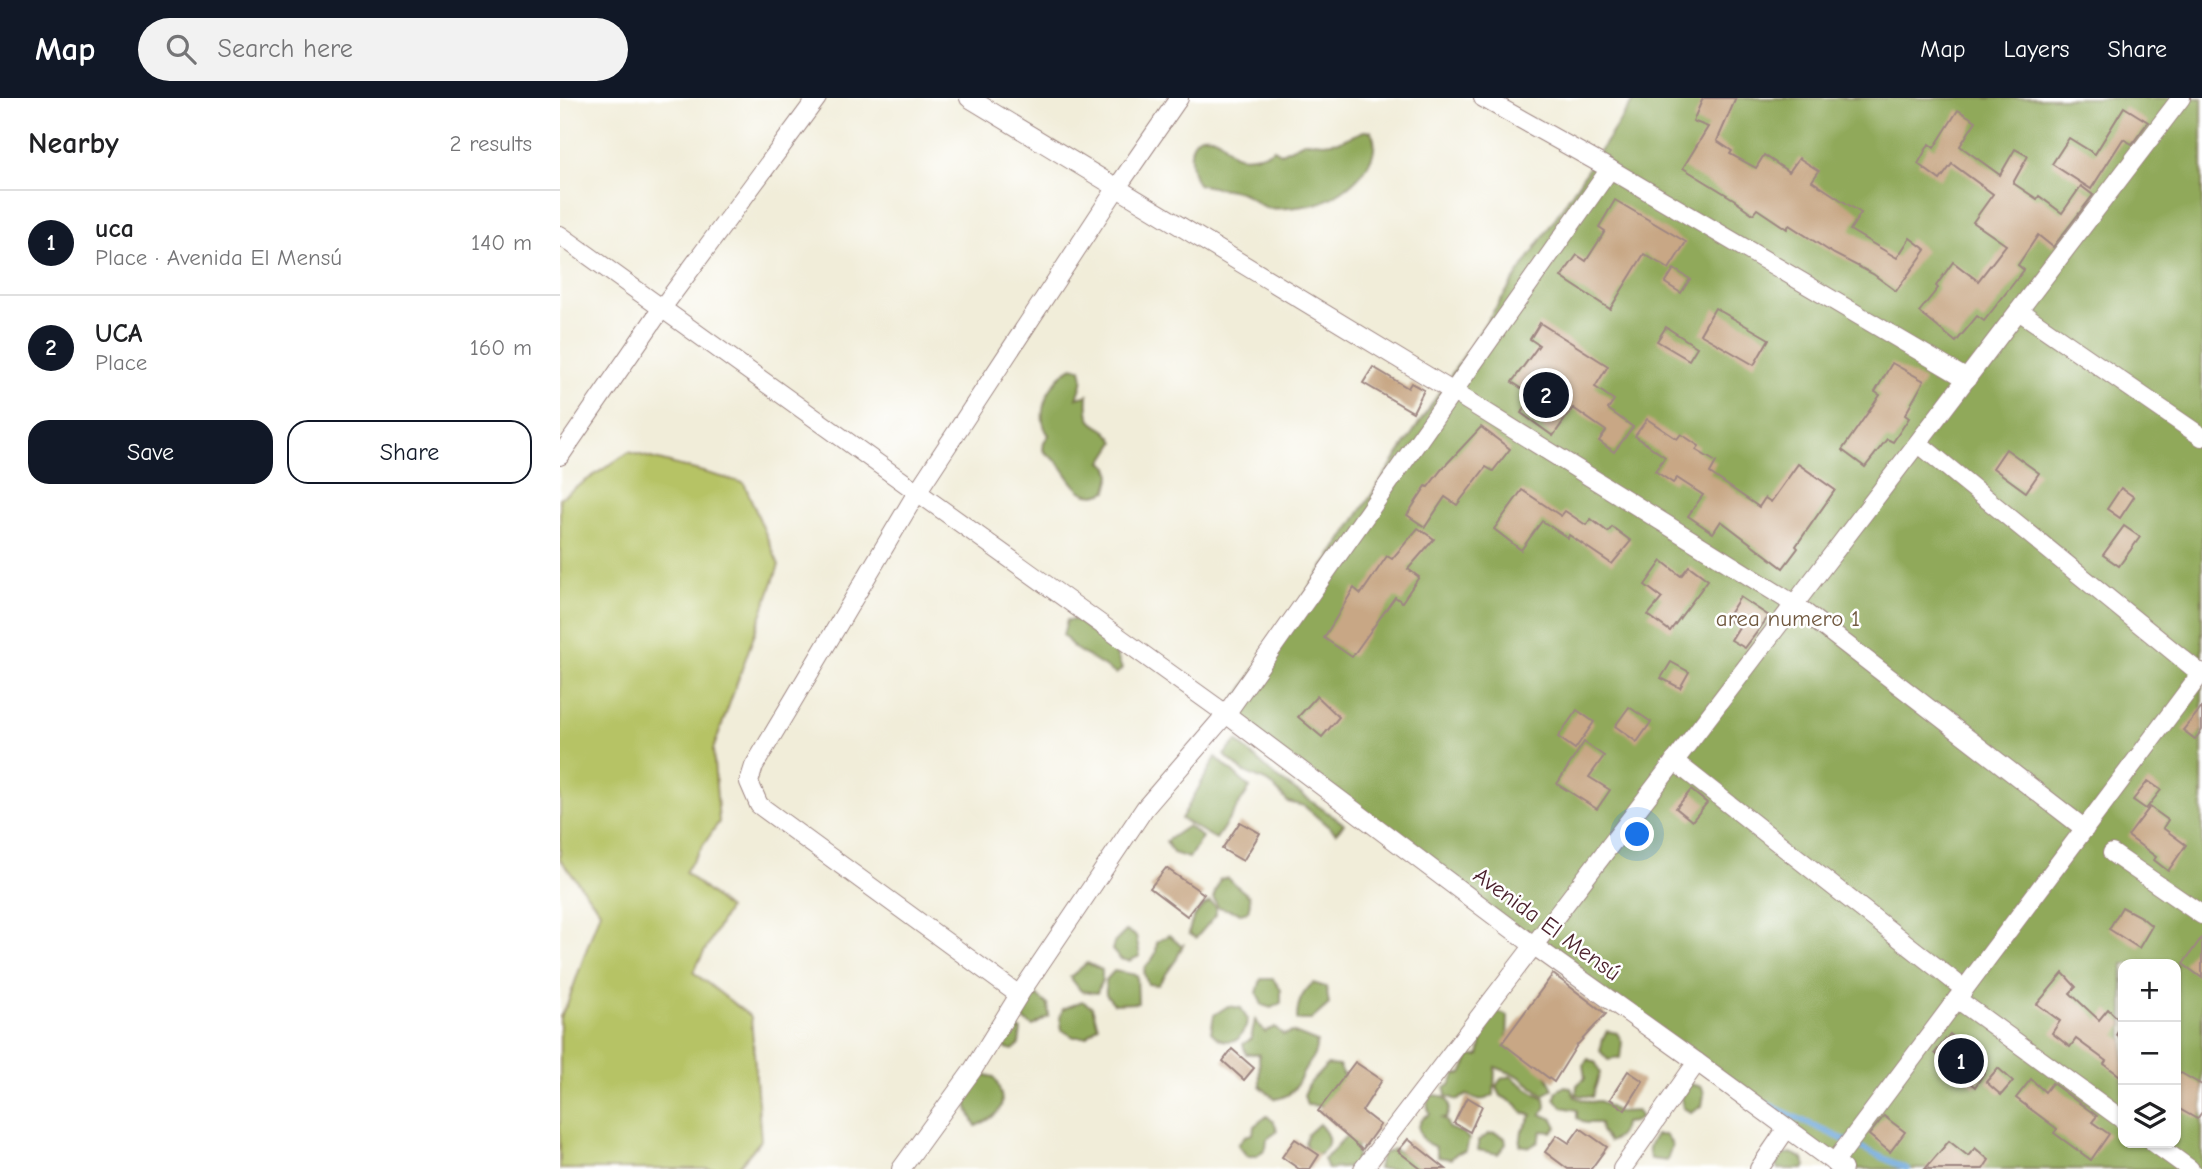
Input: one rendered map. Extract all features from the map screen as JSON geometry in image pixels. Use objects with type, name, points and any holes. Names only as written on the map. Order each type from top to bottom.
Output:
[{"type":"street","points":[[560,456],[662,308],[817,98]]},
{"type":"street","points":[[969,98],[1452,391],[1794,604],[2085,828]]},
{"type":"street","points":[[1018,995],[759,805],[749,782],[754,766],[917,492],[1179,98]]},
{"type":"street","points":[[1483,98],[1610,169],[1967,379]]},
{"type":"street","points":[[1363,1169],[2180,98]]},
{"type":"street","points":[[901,1169],[972,1071],[1018,995],[1145,808],[1226,714],[1610,169]]},
{"type":"street","name":"Avenida El Mensú","points":[[560,235],[1226,714],[1533,945],[1838,1166]]},
{"type":"street","points":[[2019,311],[2202,438]]},
{"type":"street","points":[[1838,1166],[1961,994],[2201,673],[1918,443]]},
{"type":"street","points":[[1674,761],[1961,994],[2118,1116]]},
{"type":"street","points":[[2112,853],[2202,915]]},
{"type":"street","points":[[1622,1169],[1697,1062]]},
{"type":"street","points":[[1759,1169],[1787,1128]]},
{"type":"street","points":[[2161,1148],[2190,1169]]},
{"type":"green space","name":"area numero 1","points":[[1635,98],[2202,98],[2202,1169],[1841,1169],[1226,714]]},
{"type":"green space","points":[[1364,131],[1371,131],[1374,142],[1369,164],[1352,183],[1322,202],[1288,208],[1268,208],[1240,192],[1198,184],[1192,170],[1192,146],[1202,136],[1217,138],[1232,153],[1243,157],[1261,155],[1274,149],[1281,153],[1306,141],[1340,141]]},
{"type":"green space","points":[[1073,367],[1081,369],[1083,377],[1077,398],[1088,395],[1089,416],[1095,424],[1110,434],[1115,442],[1102,462],[1109,467],[1111,475],[1107,491],[1098,494],[1091,495],[1079,489],[1058,463],[1043,450],[1049,435],[1043,417],[1047,397],[1058,379]]},
{"type":"green space","points":[[629,452],[744,483],[779,565],[713,750],[719,822],[685,872],[728,909],[693,972],[751,1017],[761,1140],[737,1169],[560,1169],[560,1017],[568,1002],[600,911],[560,859],[560,498]]},
{"type":"green space","points":[[1067,620],[1078,620],[1116,654],[1122,669],[1116,674],[1074,648],[1063,635]]},
{"type":"green space","points":[[1237,741],[1275,776],[1344,824],[1336,833],[1304,806],[1288,802],[1270,783],[1244,772],[1224,755]]},
{"type":"green space","points":[[1216,757],[1250,788],[1216,839],[1181,819]]},
{"type":"green space","points":[[1188,826],[1202,837],[1189,858],[1173,853],[1166,841]]},
{"type":"green space","points":[[1227,878],[1249,896],[1248,911],[1241,913],[1218,907],[1213,898],[1220,879]]},
{"type":"green space","points":[[1210,902],[1216,907],[1216,915],[1196,938],[1189,934],[1191,924],[1198,911]]},
{"type":"green space","points":[[1126,931],[1136,936],[1140,956],[1129,961],[1120,959],[1112,950],[1114,943]]},
{"type":"green space","points":[[1169,935],[1183,945],[1158,985],[1148,984],[1144,969],[1155,955],[1157,942]]},
{"type":"green space","points":[[1087,963],[1102,970],[1102,980],[1097,993],[1081,991],[1070,977]]},
{"type":"green space","points":[[1114,971],[1137,975],[1138,1003],[1114,1004],[1106,994],[1105,981]]},
{"type":"green space","points":[[1261,979],[1273,979],[1281,990],[1281,1003],[1271,1008],[1262,1005],[1257,993]]},
{"type":"green space","points":[[1313,983],[1326,987],[1329,1004],[1311,1020],[1297,1020],[1300,1000]]},
{"type":"green space","points":[[1035,994],[1048,1005],[1049,1016],[1033,1026],[1025,1021],[1020,1012],[1023,1004]]},
{"type":"green space","points":[[1082,1001],[1092,1007],[1098,1026],[1087,1037],[1074,1037],[1062,1030],[1060,1017],[1063,1009]]},
{"type":"green space","points":[[1228,1006],[1241,1008],[1247,1019],[1246,1027],[1238,1039],[1227,1041],[1211,1032],[1214,1015]]},
{"type":"green space","points":[[1495,1011],[1508,1016],[1507,1043],[1543,1069],[1553,1089],[1544,1095],[1518,1076],[1495,1067],[1494,1095],[1480,1099],[1467,1095],[1457,1100],[1446,1096],[1445,1088],[1456,1074],[1462,1074],[1470,1056],[1479,1056],[1484,1026]]},
{"type":"green space","points":[[1255,1020],[1265,1032],[1275,1027],[1283,1035],[1292,1032],[1317,1042],[1314,1056],[1296,1087],[1281,1098],[1275,1099],[1260,1086],[1259,1054],[1246,1054],[1243,1044],[1251,1039]]},
{"type":"green space","points":[[1021,1029],[1019,1045],[1013,1050],[1005,1048],[998,1037],[1002,1030]]},
{"type":"green space","points":[[1607,1031],[1617,1033],[1622,1042],[1620,1058],[1608,1060],[1600,1051]]},
{"type":"green space","points":[[1588,1059],[1596,1063],[1600,1073],[1592,1097],[1576,1095],[1577,1085],[1585,1078],[1583,1065]]},
{"type":"green space","points":[[1327,1065],[1339,1066],[1347,1082],[1327,1106],[1307,1105],[1304,1095],[1309,1084]]},
{"type":"green space","points":[[983,1075],[994,1077],[1002,1101],[993,1117],[976,1126],[967,1099]]},
{"type":"green space","points":[[1511,1076],[1545,1098],[1546,1107],[1541,1114],[1553,1119],[1557,1127],[1552,1132],[1542,1131],[1538,1142],[1530,1147],[1520,1145],[1522,1131],[1532,1115],[1523,1113],[1516,1104],[1501,1096],[1496,1086],[1501,1079]]},
{"type":"green space","points":[[1690,1084],[1702,1087],[1704,1094],[1702,1106],[1691,1112],[1683,1108],[1681,1098]]},
{"type":"green space","points":[[1565,1086],[1571,1088],[1575,1097],[1590,1102],[1600,1101],[1618,1112],[1637,1111],[1641,1118],[1624,1123],[1620,1135],[1609,1142],[1601,1131],[1600,1123],[1586,1123],[1577,1118],[1577,1110],[1562,1107],[1555,1098],[1557,1091]]},
{"type":"green space","points":[[1433,1095],[1448,1101],[1448,1113],[1446,1118],[1442,1118],[1447,1122],[1448,1128],[1463,1133],[1469,1139],[1466,1151],[1457,1153],[1451,1159],[1438,1157],[1435,1147],[1429,1145],[1419,1132],[1421,1122],[1430,1114],[1427,1104]]},
{"type":"green space","points":[[1267,1116],[1278,1131],[1267,1139],[1266,1148],[1257,1156],[1247,1156],[1238,1145],[1245,1136],[1253,1134],[1254,1126]]},
{"type":"green space","points":[[1319,1124],[1327,1134],[1328,1142],[1324,1150],[1315,1157],[1309,1152],[1305,1142],[1308,1134]]},
{"type":"green space","points":[[1350,1133],[1356,1140],[1357,1157],[1354,1167],[1328,1169],[1324,1159]]},
{"type":"green space","points":[[1495,1133],[1505,1138],[1506,1144],[1498,1154],[1478,1150],[1478,1141]]},
{"type":"green space","points":[[1656,1135],[1665,1135],[1672,1144],[1667,1161],[1651,1159],[1649,1146]]},
{"type":"green space","points":[[1393,1149],[1410,1157],[1422,1169],[1378,1169],[1381,1155]]},
{"type":"green space","points":[[1791,1153],[1802,1158],[1806,1166],[1803,1169],[1778,1169],[1776,1166],[1781,1156]]},
{"type":"building","points":[[1703,98],[1736,98],[1717,141],[1732,151],[1730,154],[1756,168],[1764,155],[1789,172],[1799,158],[1819,171],[1812,181],[1861,213],[1850,230],[1897,258],[1910,238],[1926,250],[1896,291],[1873,274],[1834,254],[1789,225],[1787,229],[1757,209],[1753,214],[1683,168],[1708,127],[1693,121]]},
{"type":"building","points":[[2124,107],[2148,122],[2132,144],[2123,139],[2091,189],[2052,164],[2069,138],[2095,154]]},
{"type":"building","points":[[1958,110],[1976,121],[1960,146],[2000,175],[2015,149],[2028,156],[2013,183],[2037,199],[2039,196],[2062,213],[2081,186],[2093,195],[2053,247],[2038,235],[2018,265],[2024,270],[1984,321],[1977,316],[1956,342],[1919,312],[1938,288],[1936,286],[1953,262],[1978,281],[2006,245],[1973,222],[1993,194],[1952,164],[1940,180],[1918,164],[1929,144],[1934,148]]},
{"type":"building","points":[[1615,200],[1686,242],[1669,269],[1644,254],[1610,309],[1561,277],[1577,255],[1586,261],[1605,231],[1599,227]]},
{"type":"building","points":[[1674,269],[1690,279],[1681,293],[1665,283]]},
{"type":"building","points":[[1715,308],[1769,339],[1754,365],[1700,334]]},
{"type":"building","points":[[1540,323],[1608,366],[1595,387],[1614,400],[1608,409],[1633,427],[1614,452],[1599,441],[1606,431],[1573,408],[1553,436],[1521,413],[1533,396],[1512,382],[1539,345],[1530,339]]},
{"type":"building","points":[[1666,327],[1697,347],[1689,360],[1657,341]]},
{"type":"building","points":[[1892,363],[1924,381],[1905,415],[1909,418],[1893,442],[1887,439],[1865,467],[1842,450],[1880,395],[1875,392]]},
{"type":"building","points":[[1373,367],[1408,388],[1411,383],[1424,390],[1413,412],[1363,383]]},
{"type":"building","points":[[1647,419],[1677,439],[1681,434],[1699,446],[1696,450],[1716,462],[1710,473],[1759,507],[1765,498],[1771,502],[1798,464],[1835,490],[1783,568],[1721,521],[1713,533],[1688,516],[1703,495],[1677,478],[1673,483],[1655,471],[1665,457],[1635,436]]},
{"type":"building","points":[[1481,427],[1510,449],[1493,471],[1486,467],[1457,505],[1445,497],[1425,527],[1407,515],[1426,486],[1428,487]]},
{"type":"building","points":[[2006,449],[2039,473],[2026,492],[1993,468]]},
{"type":"building","points":[[2121,488],[2134,497],[2120,518],[2107,509]]},
{"type":"building","points":[[1522,490],[1561,516],[1565,511],[1586,525],[1591,519],[1608,532],[1612,527],[1631,541],[1612,564],[1569,535],[1568,538],[1542,521],[1521,550],[1494,529]]},
{"type":"building","points":[[2124,526],[2140,537],[2119,566],[2103,555]]},
{"type":"building","points":[[1418,528],[1434,539],[1408,569],[1419,577],[1402,602],[1395,597],[1352,657],[1324,638],[1354,588],[1361,594],[1387,556],[1392,559]]},
{"type":"building","points":[[1662,561],[1681,576],[1689,566],[1708,580],[1670,631],[1648,615],[1662,598],[1645,585]]},
{"type":"building","points":[[1740,597],[1769,616],[1745,648],[1731,640],[1739,627],[1726,619]]},
{"type":"building","points":[[1671,662],[1689,672],[1680,688],[1661,678]]},
{"type":"building","points":[[1317,696],[1339,717],[1322,737],[1298,717]]},
{"type":"building","points":[[1629,707],[1651,722],[1637,742],[1615,726]]},
{"type":"building","points":[[2202,707],[2202,730],[2195,739],[2183,730]]},
{"type":"building","points":[[1577,710],[1594,722],[1575,749],[1558,737]]},
{"type":"building","points":[[1584,742],[1604,756],[1589,777],[1610,790],[1597,809],[1557,784]]},
{"type":"building","points":[[2148,781],[2161,790],[2146,809],[2133,800]]},
{"type":"building","points":[[1691,790],[1707,803],[1692,821],[1676,808]]},
{"type":"building","points":[[2150,807],[2168,820],[2163,828],[2186,845],[2168,871],[2154,860],[2156,857],[2128,836]]},
{"type":"building","points":[[1240,822],[1260,833],[1243,861],[1222,849]]},
{"type":"building","points":[[1166,868],[1204,894],[1187,916],[1150,888]]},
{"type":"building","points":[[2122,907],[2152,926],[2139,948],[2109,929]]},
{"type":"building","points":[[2202,937],[2202,978],[2183,964]]},
{"type":"building","points":[[2063,973],[2076,987],[2070,993],[2099,1020],[2108,1009],[2118,1019],[2118,1074],[2104,1064],[2106,1061],[2076,1039],[2070,1047],[2052,1033],[2060,1021],[2037,1004]]},
{"type":"building","points":[[1553,974],[1606,1014],[1577,1045],[1554,1082],[1502,1043]]},
{"type":"building","points":[[1950,1034],[1986,1070],[1975,1087],[1935,1053]]},
{"type":"building","points":[[1232,1049],[1254,1068],[1244,1080],[1223,1061]]},
{"type":"building","points":[[1355,1062],[1382,1080],[1362,1111],[1380,1125],[1362,1150],[1318,1111]]},
{"type":"building","points":[[1998,1068],[2013,1081],[2001,1095],[1986,1082]]},
{"type":"building","points":[[1628,1071],[1643,1081],[1625,1110],[1610,1099]]},
{"type":"building","points":[[2181,1073],[2202,1085],[2202,1112],[2197,1119],[2181,1110]]},
{"type":"building","points":[[2031,1079],[2045,1092],[2052,1083],[2097,1116],[2092,1122],[2109,1134],[2091,1160],[2054,1133],[2057,1129],[2016,1098]]},
{"type":"building","points":[[1467,1097],[1482,1106],[1470,1132],[1454,1123]]},
{"type":"building","points":[[1884,1116],[1905,1132],[1890,1152],[1869,1135]]},
{"type":"building","points":[[1580,1128],[1607,1147],[1591,1169],[1568,1169],[1545,1152],[1557,1135],[1569,1143]]},
{"type":"building","points":[[1295,1139],[1319,1155],[1310,1169],[1299,1169],[1282,1157]]},
{"type":"building","points":[[1408,1139],[1446,1169],[1421,1169],[1398,1151]]},
{"type":"building","points":[[1949,1141],[1968,1156],[1975,1148],[1989,1160],[1983,1169],[1925,1169]]},
{"type":"waterway","points":[[1767,1104],[1907,1169]]},
{"type":"place","name":"UCA","points":[[1546,395]]},
{"type":"place","name":"uca","points":[[1961,1061]]}]
